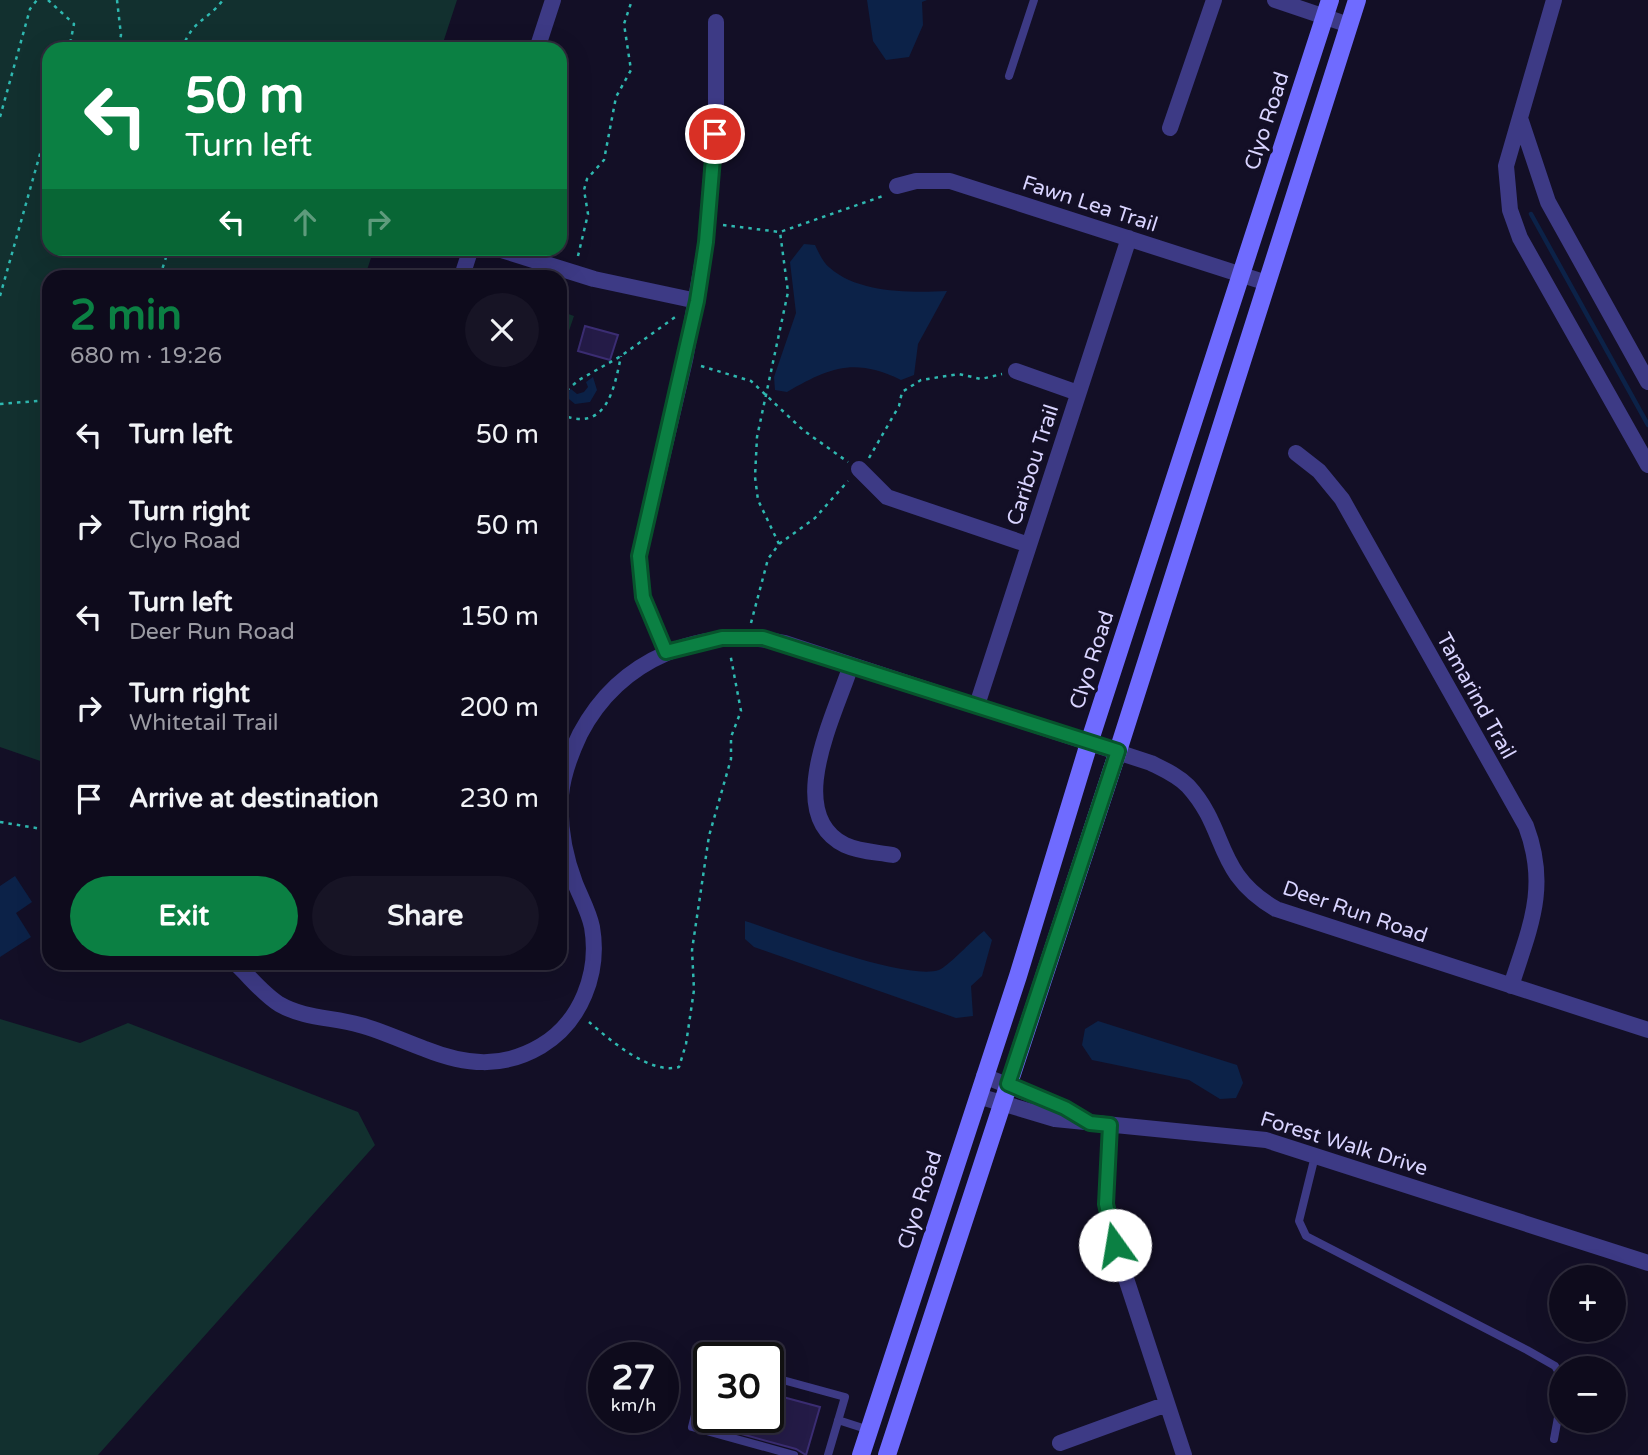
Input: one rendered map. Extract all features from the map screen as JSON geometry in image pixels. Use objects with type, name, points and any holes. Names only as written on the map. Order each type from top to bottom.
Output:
[{"type":"street","points":[[539,42],[553,0]]},
{"type":"street","points":[[1170,128],[1214,0]]},
{"type":"street","points":[[1275,0],[1328,8],[1349,25]]},
{"type":"street","points":[[887,1455],[1118,751],[1357,0]]},
{"type":"street","points":[[1554,0],[1521,121],[1511,140],[1506,166],[1510,210],[1520,238],[1648,466]]},
{"type":"street","name":"Clyo Road","points":[[861,1455],[1328,8]]},
{"type":"street","points":[[666,652],[643,597],[639,556],[697,301],[708,220],[716,113],[716,22]]},
{"type":"street","points":[[1521,121],[1548,202],[1648,382]]},
{"type":"street","name":"Fawn Lea Trail","points":[[897,186],[916,181],[950,181],[1267,283]]},
{"type":"street","name":"Caribou Trail","points":[[977,705],[1129,238]]},
{"type":"street","points":[[520,256],[564,270]]},
{"type":"street","points":[[567,271],[697,301]]},
{"type":"street","points":[[1016,370],[1078,393]]},
{"type":"street","name":"Tamarind Trail","points":[[1296,453],[1319,471],[1342,499],[1526,826],[1536,862],[1538,892],[1511,986]]},
{"type":"street","points":[[859,469],[887,497],[1029,545]]},
{"type":"street","name":"Deer Run Road","points":[[567,772],[573,747],[589,718],[624,677],[666,652],[722,638],[747,637],[785,643],[1090,740],[1169,772],[1189,788],[1205,809],[1233,871],[1256,897],[1288,914],[1648,1030]]},
{"type":"street","points":[[851,665],[815,775],[814,806],[825,829],[834,838],[861,850],[892,855]]},
{"type":"street","name":"Deer Run Road","points":[[242,970],[267,995],[297,1012],[363,1026],[462,1062],[496,1063],[531,1052],[561,1030],[576,1011],[590,979],[594,944],[592,924],[567,859]]},
{"type":"street","points":[[985,1076],[1065,1108],[1090,1123]]},
{"type":"street","name":"Forest Walk Drive","points":[[978,1096],[1055,1119],[1245,1135],[1648,1264]]},
{"type":"street","points":[[1110,1125],[1106,1204],[1115,1245],[1184,1455]]},
{"type":"street","points":[[1059,1443],[1167,1404]]},
{"type":"lane","points":[[1009,76],[1034,0]]},
{"type":"lane","points":[[1315,1156],[1299,1221],[1306,1236],[1549,1363]]},
{"type":"lane","points":[[784,1380],[845,1397],[828,1455]]},
{"type":"lane","points":[[838,1420],[869,1430]]},
{"type":"lane","points":[[714,1433],[794,1455]]},
{"type":"lane","points":[[1554,1439],[1555,1433]]},
{"type":"path","points":[[0,117],[30,9],[37,0]]},
{"type":"path","points":[[48,0],[74,24],[70,42]]},
{"type":"path","points":[[117,0],[120,42]]},
{"type":"path","points":[[185,42],[193,24],[215,11],[223,0]]},
{"type":"path","points":[[573,273],[588,214],[584,190],[587,178],[604,160],[617,97],[631,70],[624,24],[632,0]]},
{"type":"path","points":[[0,296],[42,147]]},
{"type":"path","points":[[708,220],[727,227],[780,232],[828,217],[841,209],[876,201],[897,186]]},
{"type":"path","points":[[779,544],[758,500],[755,477],[757,437],[788,292],[780,232]]},
{"type":"path","points":[[567,390],[579,380],[621,356],[697,301]]},
{"type":"path","points":[[567,417],[575,420],[590,417],[607,406],[614,390],[621,356]]},
{"type":"path","points":[[685,360],[715,372],[751,381],[803,430],[859,469]]},
{"type":"path","points":[[747,637],[768,559],[779,544],[814,518],[877,448],[899,406],[902,392],[921,380],[959,374],[981,379],[1016,370]]},
{"type":"path","points":[[0,404],[42,401]]},
{"type":"path","points":[[576,1011],[601,1032],[647,1062],[668,1070],[679,1067],[686,1044],[694,990],[692,950],[709,836],[731,759],[731,737],[741,711],[734,659],[722,638]]},
{"type":"path","points":[[0,822],[42,829]]},
{"type":"green space","points":[[0,0],[457,0],[443,42],[42,42],[42,256],[372,256],[367,270],[42,270],[42,762],[0,747]]},
{"type":"green space","points":[[567,314],[574,316],[567,336]]},
{"type":"green space","points":[[0,1019],[80,1043],[128,1023],[358,1112],[375,1145],[98,1455],[0,1455]]},
{"type":"water","points":[[867,0],[927,0],[922,2],[923,25],[909,57],[886,60],[873,41]]},
{"type":"water","points":[[804,244],[815,245],[821,258],[842,276],[870,287],[917,292],[947,291],[918,344],[914,375],[901,380],[869,369],[842,368],[816,377],[787,392],[775,390],[774,377],[796,313],[790,262]]},
{"type":"water","points":[[593,377],[597,390],[590,402],[575,404],[567,397],[567,392],[571,389],[577,394],[584,392],[588,387],[586,382]]},
{"type":"water","points":[[15,876],[32,902],[16,913],[31,937],[0,957],[0,886]]},
{"type":"water","points":[[745,921],[873,962],[922,972],[943,968],[984,931],[992,940],[982,976],[971,986],[973,1016],[956,1018],[754,947],[745,939]]},
{"type":"water","points":[[1098,1021],[1237,1065],[1243,1083],[1236,1098],[1220,1099],[1189,1080],[1092,1060],[1082,1045],[1085,1029]]},
{"type":"building","points":[[585,326],[618,335],[610,360],[578,351]]},
{"type":"building","points":[[784,1397],[820,1407],[806,1455],[796,1449],[738,1433],[784,1433]]},
{"type":"waterway","points":[[1531,214],[1648,425]]},
{"type":"route","points":[[715,134],[706,242],[697,301],[639,556],[643,597],[666,652],[695,642],[722,638],[763,638],[1118,751],[1008,1084],[1065,1108],[1090,1123],[1110,1125],[1106,1204],[1115,1245]]}]
